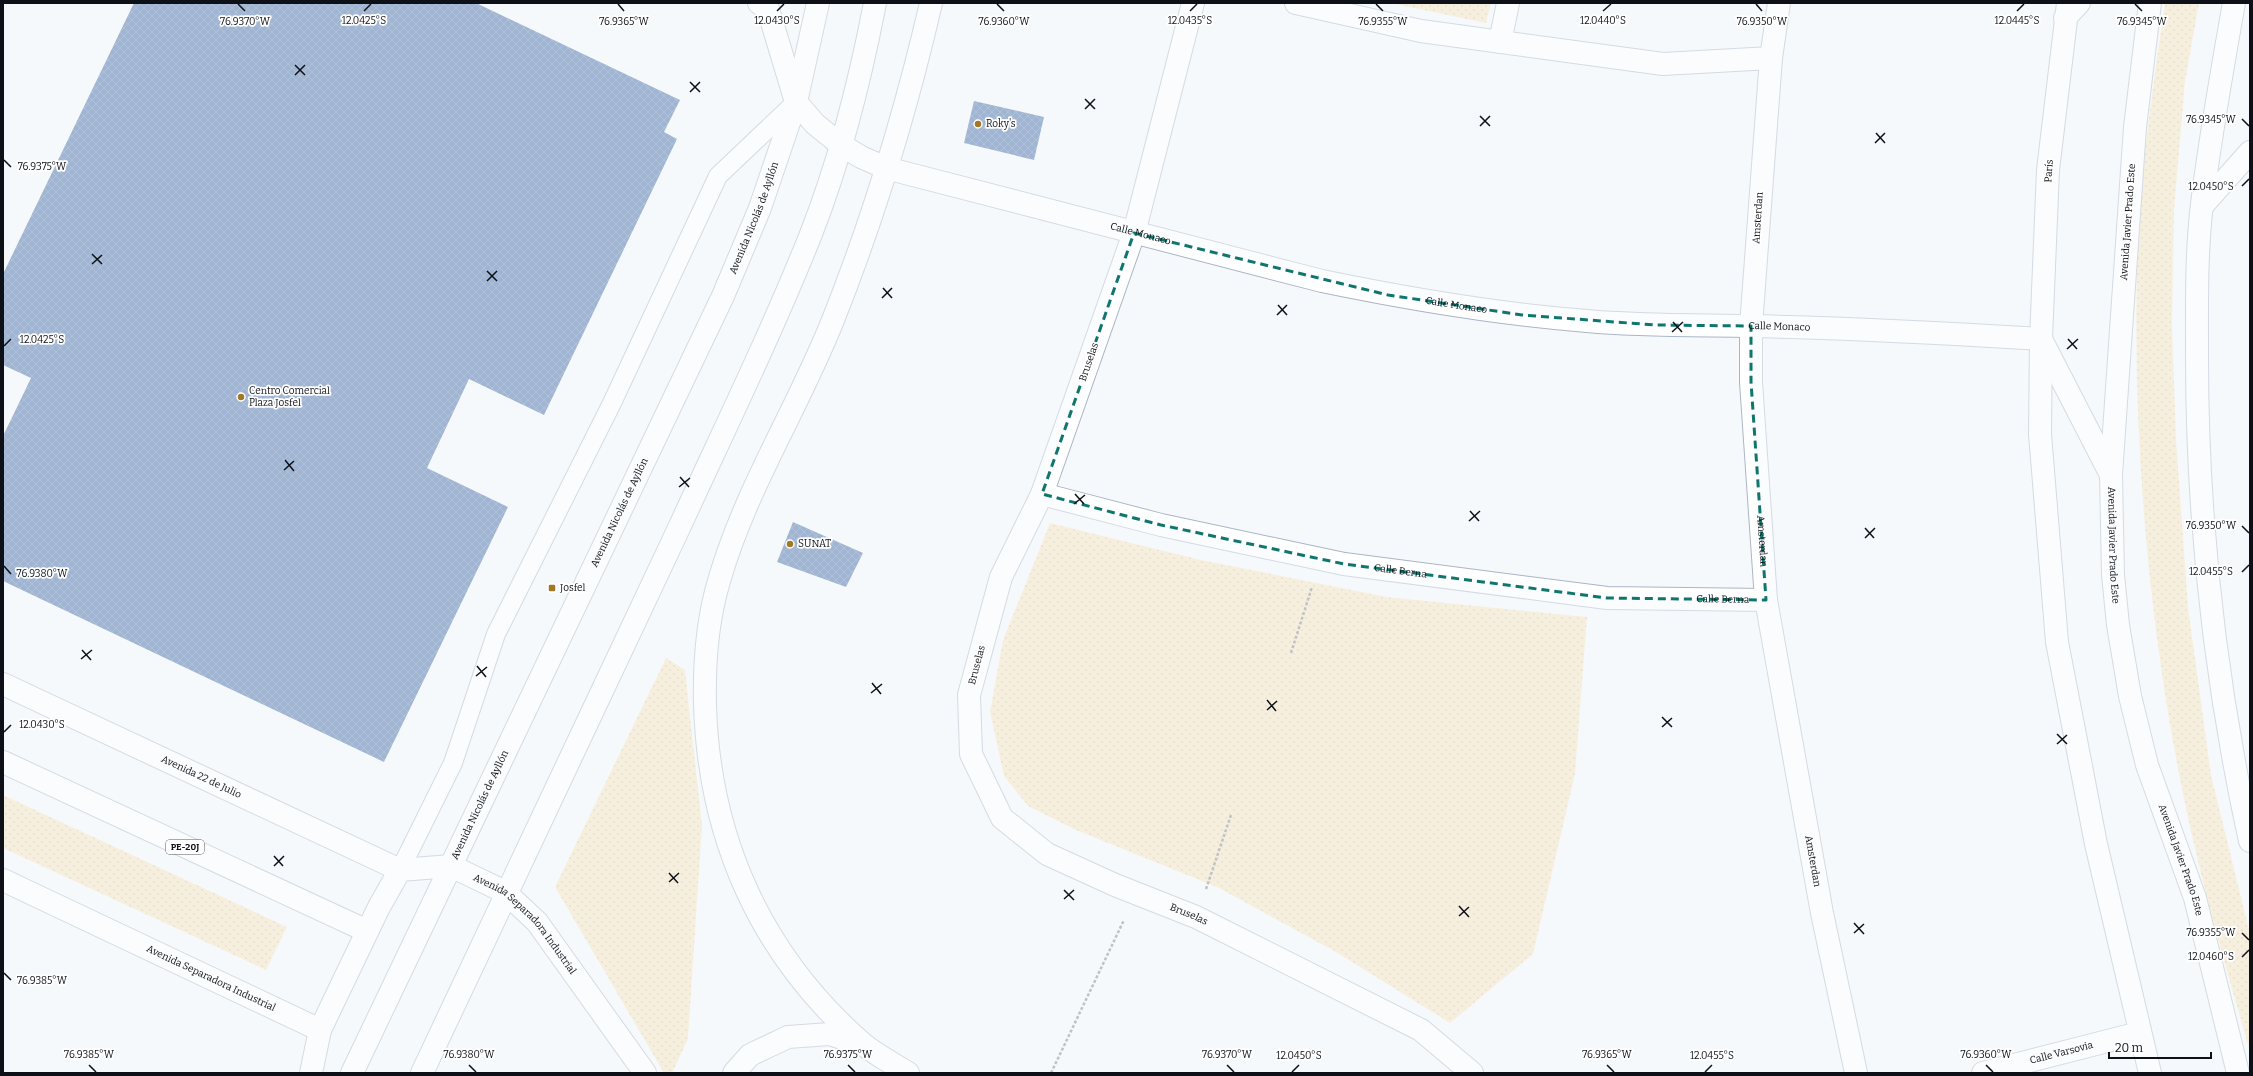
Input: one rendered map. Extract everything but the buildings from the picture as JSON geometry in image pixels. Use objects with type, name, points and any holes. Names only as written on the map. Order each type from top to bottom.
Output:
[{"type":"main road","name":"Avenida Nicolás de Ayllón","points":[[352,1073],[723,296],[760,208],[796,102],[818,3]]},
{"type":"main road","points":[[422,1073],[505,892],[569,763],[753,368],[811,232],[841,145],[865,55],[876,3]]},
{"type":"main road","points":[[908,1073],[865,1046],[832,1013],[801,978],[756,911],[740,878],[727,844],[711,778],[706,733],[706,652],[718,584],[741,516],[832,324],[855,262],[886,168],[916,65],[931,3]]},
{"type":"main road","name":"Bruselas","points":[[1193,3],[1134,233],[1042,494],[1001,578],[969,695],[971,754],[1002,818],[1047,854],[1136,894],[1196,918],[1421,1030],[1472,1073]]},
{"type":"main road","points":[[1296,3],[1421,32],[1663,64],[1771,58]]},
{"type":"main road","points":[[1500,42],[1508,3]]},
{"type":"main road","name":"Amsterdan","points":[[1779,3],[1771,58],[1751,326],[1751,382],[1766,600],[1822,913],[1856,1073]]},
{"type":"main road","name":"Avenida Javier Prado Este","points":[[2150,3],[2135,127],[2111,475],[2113,575],[2118,625],[2130,696],[2147,765],[2195,898],[2238,1073]]},
{"type":"main road","points":[[2234,3],[2221,75],[2202,206],[2197,309],[2197,412],[2202,515],[2212,618],[2226,719],[2250,841]]},
{"type":"main road","points":[[766,5],[796,102]]},
{"type":"main road","name":"París","points":[[2071,8],[2048,170],[2041,339],[2040,434],[2057,642],[2096,844],[2139,1034],[2150,1073]]},
{"type":"main road","name":"Calle Monaco","points":[[796,102],[815,124],[841,145],[861,158],[886,168],[1134,233],[1388,295],[1455,306],[1589,321],[1655,325],[1751,326],[2041,339]]},
{"type":"main road","points":[[2202,206],[2250,152]]},
{"type":"main road","points":[[2041,339],[2111,475]]},
{"type":"main road","name":"Calle Berna","points":[[1042,494],[1161,525],[1321,560],[1607,598],[1766,600]]},
{"type":"main road","name":"Avenida 22 de Julio","points":[[3,684],[400,870]]},
{"type":"main road","name":"PE-20J","points":[[3,762],[367,931]]},
{"type":"main road","points":[[311,1073],[320,1030],[367,931],[400,870],[451,866]]},
{"type":"main road","name":"Avenida Separadora Industrial","points":[[451,866],[505,892],[537,922],[646,1073]]},
{"type":"main road","name":"Avenida Separadora Industrial","points":[[3,880],[320,1030]]},
{"type":"main road","points":[[734,1073],[750,1055],[788,1036],[830,1034],[865,1046]]},
{"type":"main road","name":"Calle Varsovia","points":[[1983,1073],[2139,1034]]},
{"type":"lane","points":[[400,870],[453,762],[496,634],[612,403],[718,176],[796,102]]},
{"type":"path","points":[[1291,653],[1321,560]]},
{"type":"path","points":[[1196,918],[1231,815]]},
{"type":"path","points":[[1051,1073],[1136,894]]},
{"type":"highlighted area","points":[[1134,233],[1388,295],[1522,315],[1655,325],[1751,326],[1751,382],[1766,600],[1607,598],[1344,564],[1161,525],[1042,494]]},
{"type":"shaded area","points":[[1390,3],[1491,3],[1486,23]]},
{"type":"shaded area","points":[[2165,3],[2199,3],[2185,82],[2174,210],[2172,325],[2176,439],[2188,607],[2211,775],[2250,934],[2250,1052],[2222,954],[2182,789],[2169,721],[2159,652],[2150,583],[2144,514],[2139,444],[2137,374],[2136,305],[2138,236],[2145,148]]},
{"type":"shaded area","points":[[1050,523],[1201,560],[1387,597],[1587,617],[1575,774],[1533,954],[1450,1023],[1336,952],[1219,888],[1076,830],[1028,806],[1004,776],[990,712],[1003,640]]},
{"type":"shaded area","points":[[666,658],[685,670],[702,825],[688,1039],[672,1073],[664,1073],[555,887]]},
{"type":"shaded area","points":[[3,795],[287,927],[266,970],[3,848]]},
{"type":"place","name":"Roky's","points":[[978,124]]},
{"type":"place","name":"Centro Comercial Plaza Josfel","points":[[241,397]]},
{"type":"place","name":"SUNAT","points":[[790,544]]},
{"type":"place","name":"Josfel","points":[[552,588]]}]
